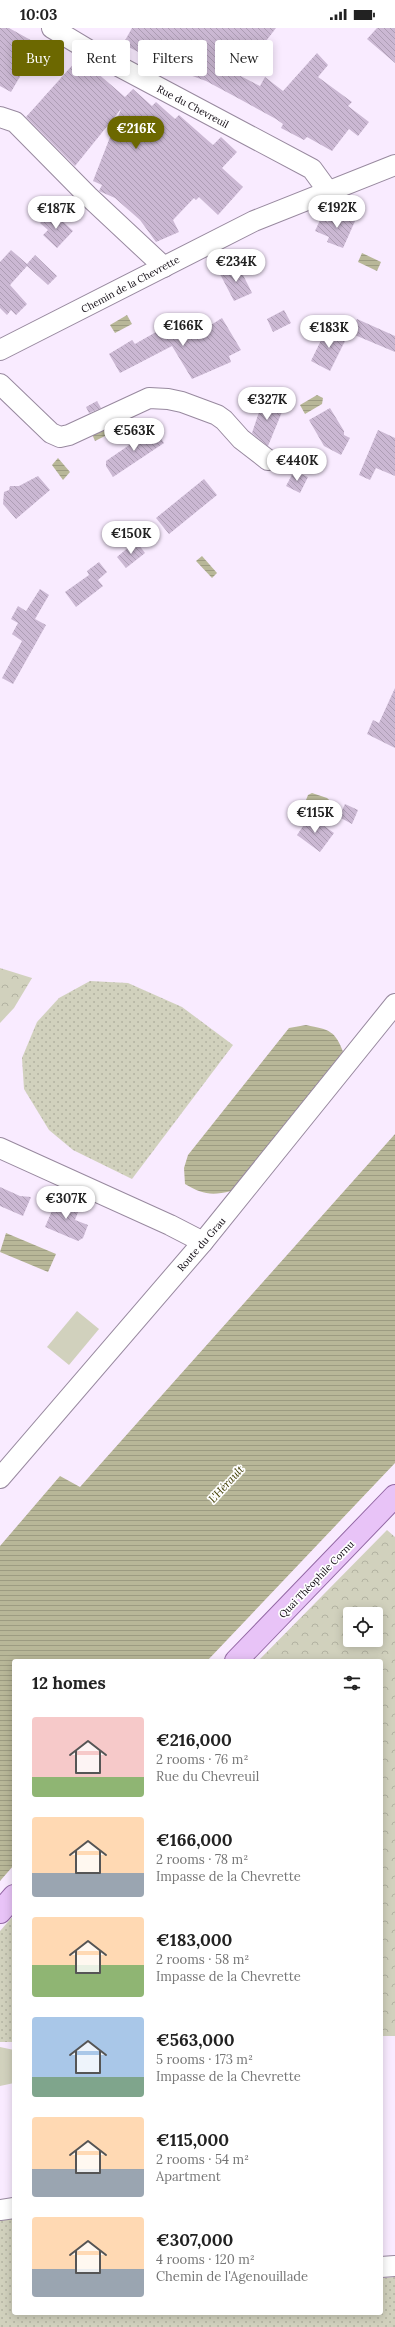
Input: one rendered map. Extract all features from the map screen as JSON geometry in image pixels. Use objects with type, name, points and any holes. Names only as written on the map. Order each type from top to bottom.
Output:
[{"type":"main road","name":"Quai Théophile Cornu","points":[[238,1659],[395,1496]]},
{"type":"main road","points":[[0,1912],[12,1898]]},
{"type":"street","name":"Rue du Chevreuil","points":[[52,28],[99,56],[312,168],[328,191]]},
{"type":"street","points":[[0,117],[15,122],[88,196],[164,267]]},
{"type":"street","name":"Chemin de la Chevrette","points":[[0,350],[254,221],[395,165]]},
{"type":"street","points":[[0,384],[51,433],[60,437],[69,435],[149,398],[168,399],[217,415],[241,439],[268,460]]},
{"type":"street","name":"Route du Grau","points":[[0,1478],[203,1242],[395,1004]]},
{"type":"street","points":[[0,1148],[170,1225],[203,1242]]},
{"type":"street","points":[[0,2210],[12,2208]]},
{"type":"street","points":[[383,2267],[395,2266]]},
{"type":"green space","points":[[0,968],[32,978],[14,1008],[0,1023]]},
{"type":"green space","points":[[90,981],[128,983],[182,1007],[233,1045],[132,1179],[73,1150],[49,1130],[24,1089],[22,1058],[37,1022],[59,998]]},
{"type":"green space","points":[[77,1311],[99,1329],[69,1365],[47,1347]]},
{"type":"green space","points":[[387,1530],[395,1537],[395,2036],[383,2036],[383,1659],[260,1659]]},
{"type":"green space","points":[[12,1917],[12,2042],[0,2042],[0,1931]]},
{"type":"green space","points":[[0,2047],[12,2050],[12,2083],[0,2086]]},
{"type":"green space","points":[[12,2218],[12,2315],[383,2315],[383,2278],[395,2277],[395,2327],[0,2327],[0,2221]]},
{"type":"water","points":[[362,253],[381,262],[377,271],[358,262]]},
{"type":"water","points":[[127,315],[132,324],[115,333],[110,325]]},
{"type":"water","points":[[317,395],[323,398],[322,404],[305,414],[300,405]]},
{"type":"water","points":[[113,425],[113,432],[95,441],[91,432]]},
{"type":"water","points":[[58,458],[70,472],[63,480],[52,465]]},
{"type":"water","points":[[202,556],[217,573],[212,578],[196,561]]},
{"type":"water","points":[[312,793],[327,798],[337,807],[334,814],[325,819],[311,810],[306,800],[308,795]]},
{"type":"water","points":[[306,1025],[331,1032],[338,1040],[344,1054],[231,1191],[212,1194],[202,1192],[185,1184],[184,1168],[188,1155],[289,1028]]},
{"type":"water","name":"L'Hérault","points":[[395,1134],[395,1463],[209,1659],[12,1659],[12,1867],[0,1881],[0,1546],[60,1476],[80,1487]]},
{"type":"water","points":[[6,1233],[56,1254],[48,1272],[0,1252]]},
{"type":"building","points":[[0,28],[9,28],[31,40],[12,40],[12,76],[20,76],[11,92],[0,86]]},
{"type":"building","points":[[132,28],[276,28],[267,40],[215,40],[215,76],[241,76],[260,86],[265,77],[283,91],[317,53],[328,65],[318,77],[352,102],[348,106],[369,122],[358,136],[349,129],[332,151],[307,137],[304,140],[281,128],[283,124],[276,119],[206,81],[192,76],[207,76],[207,40],[138,40],[138,52],[130,48],[130,40],[125,40]]},
{"type":"building","points":[[377,28],[395,28],[395,63],[367,39]]},
{"type":"building","points":[[72,66],[72,76],[101,76],[125,97],[133,89],[152,106],[156,102],[175,119],[179,115],[213,145],[221,137],[237,152],[222,168],[243,187],[218,215],[199,197],[196,200],[194,198],[173,220],[179,232],[156,242],[140,220],[115,198],[99,191],[102,185],[93,181],[121,109],[75,166],[26,117]]},
{"type":"building","points":[[52,211],[73,231],[57,248],[43,235],[48,230],[40,223]]},
{"type":"building","points":[[332,213],[341,217],[343,213],[356,219],[343,248],[327,242],[329,237],[315,231],[321,218],[328,222]]},
{"type":"building","points":[[11,250],[27,264],[35,255],[57,276],[48,285],[27,266],[10,285],[27,304],[16,315],[11,310],[7,315],[0,308],[0,262]]},
{"type":"building","points":[[238,265],[252,293],[234,301],[220,274]]},
{"type":"building","points":[[284,310],[291,323],[273,332],[267,319]]},
{"type":"building","points":[[184,316],[195,335],[222,318],[241,350],[229,356],[231,362],[192,379],[172,346],[120,373],[109,354],[132,340],[135,344]]},
{"type":"building","points":[[357,319],[395,336],[395,352],[350,333]]},
{"type":"building","points":[[327,328],[347,337],[330,371],[311,361]]},
{"type":"building","points":[[263,400],[284,407],[268,446],[252,433]]},
{"type":"building","points":[[97,401],[101,408],[89,413],[86,407]]},
{"type":"building","points":[[330,408],[344,431],[344,435],[350,438],[341,455],[324,446],[309,420]]},
{"type":"building","points":[[154,428],[164,443],[113,477],[106,466],[106,461]]},
{"type":"building","points":[[378,430],[395,438],[395,476],[376,468],[370,480],[359,475]]},
{"type":"building","points":[[294,471],[308,477],[300,493],[286,486]]},
{"type":"building","points":[[38,476],[50,490],[16,519],[3,504],[4,492],[9,490],[10,486],[19,486]]},
{"type":"building","points":[[204,479],[217,495],[169,534],[156,518]]},
{"type":"building","points":[[136,541],[145,553],[126,568],[117,557]]},
{"type":"building","points":[[99,562],[107,572],[98,580],[103,586],[76,607],[65,592],[89,575],[87,571]]},
{"type":"building","points":[[40,589],[49,595],[35,619],[46,625],[13,684],[2,678],[22,641],[12,634],[18,623],[11,619],[18,606],[26,611]]},
{"type":"building","points":[[395,688],[395,748],[367,734],[373,720],[379,723]]},
{"type":"building","points":[[345,804],[358,810],[352,824],[339,817]]},
{"type":"building","points":[[310,816],[334,833],[320,852],[297,835]]},
{"type":"building","points":[[0,1187],[20,1196],[31,1197],[23,1216],[0,1206]]},
{"type":"building","points":[[58,1197],[80,1207],[75,1220],[88,1225],[83,1238],[78,1241],[45,1227]]}]
